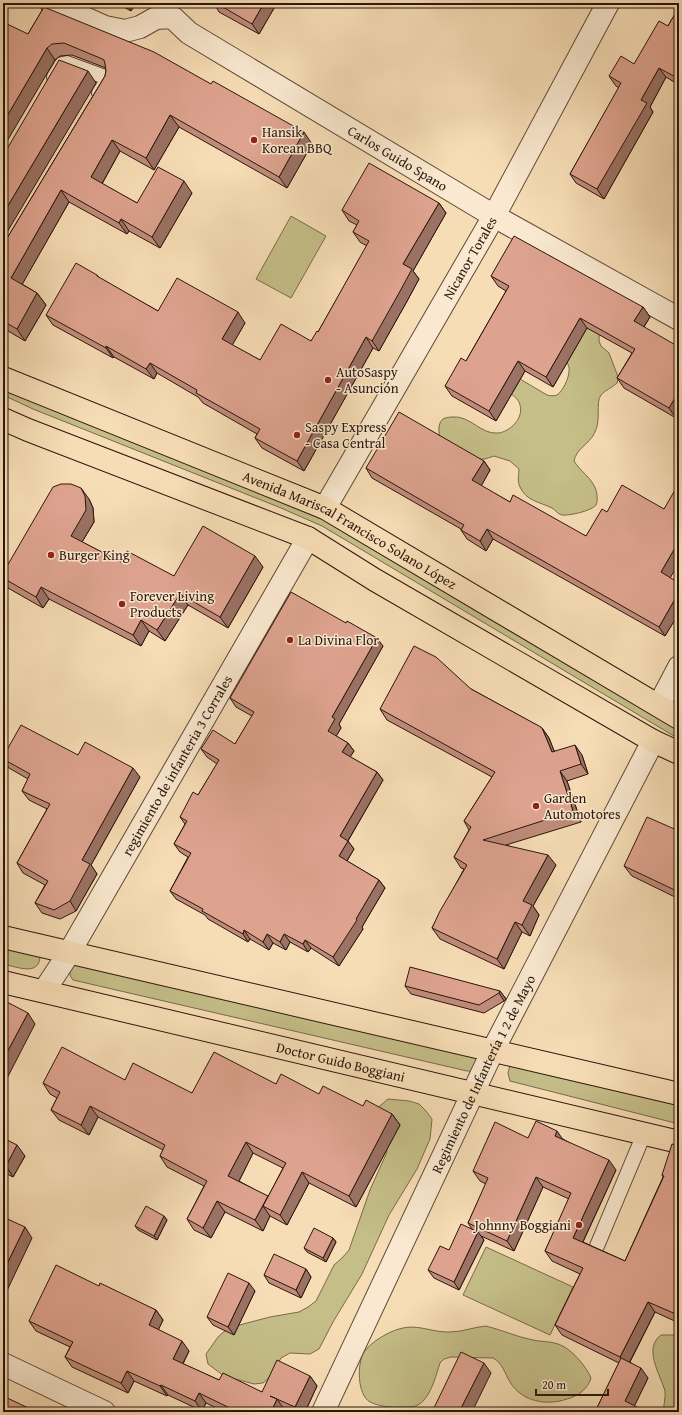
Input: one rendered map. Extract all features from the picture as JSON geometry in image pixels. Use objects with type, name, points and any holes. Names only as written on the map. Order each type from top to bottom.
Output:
[{"type":"main road","name":"Avenida Mariscal Francisco Solano López","points":[[3,378],[326,508],[679,718]]},
{"type":"main road","name":"Avenida Mariscal Francisco Solano López","points":[[3,419],[308,538],[375,580],[654,741],[679,753]]},
{"type":"main road","points":[[3,937],[679,1094]]},
{"type":"main road","name":"Doctor Guido Boggiani","points":[[3,982],[679,1142]]},
{"type":"street","name":"Carlos Guido Spano","points":[[51,3],[105,28],[125,31],[140,27],[160,10],[172,17],[190,33],[494,216],[679,319]]},
{"type":"street","name":"Nicanor Torales","points":[[326,508],[494,216],[608,3]]},
{"type":"street","name":"regimiento de infanteria 3 Corrales","points":[[44,991],[69,953],[308,538]]},
{"type":"street","points":[[658,705],[679,667]]},
{"type":"street","name":"Regimiento de Infantería 1 2 de Mayo","points":[[323,1412],[492,1050],[654,741]]},
{"type":"street","points":[[3,1364],[104,1412]]},
{"type":"lane","points":[[46,91],[62,64],[69,63],[105,77],[106,83],[93,103]]},
{"type":"lane","points":[[597,1246],[644,1134]]},
{"type":"shaded area","points":[[291,216],[326,236],[291,298],[256,279]]},
{"type":"shaded area","points":[[600,315],[599,341],[601,346],[609,353],[618,379],[617,383],[604,392],[599,398],[598,423],[596,429],[592,438],[577,453],[574,461],[592,482],[596,490],[597,501],[594,507],[574,514],[560,514],[552,508],[530,498],[523,492],[518,480],[519,469],[510,461],[494,456],[485,459],[468,459],[442,449],[439,425],[445,418],[458,417],[492,433],[503,432],[515,424],[521,410],[519,401],[510,393],[520,379],[547,395],[557,395],[567,381],[569,369],[567,362],[554,354]]},
{"type":"shaded area","points":[[3,386],[324,518],[679,730],[679,739],[322,526],[281,508],[33,409],[3,395]]},
{"type":"shaded area","points":[[3,941],[40,952],[40,960],[37,965],[28,969],[3,964]]},
{"type":"shaded area","points":[[72,964],[476,1053],[477,1059],[471,1071],[467,1071],[73,980],[70,974]]},
{"type":"shaded area","points":[[510,1065],[679,1102],[679,1124],[510,1081],[508,1073]]},
{"type":"shaded area","points":[[388,1099],[409,1101],[419,1104],[432,1119],[430,1139],[417,1169],[389,1215],[362,1274],[333,1322],[319,1349],[310,1354],[290,1353],[281,1358],[271,1376],[263,1383],[254,1384],[224,1376],[208,1364],[206,1354],[218,1337],[228,1328],[270,1317],[299,1312],[308,1307],[316,1301],[334,1265],[349,1250],[370,1190],[387,1152],[374,1111]]},
{"type":"shaded area","points":[[486,1247],[573,1287],[550,1335],[463,1295]]},
{"type":"shaded area","points":[[486,1326],[527,1339],[552,1342],[563,1346],[573,1353],[586,1368],[591,1378],[588,1386],[582,1392],[571,1398],[551,1402],[536,1401],[521,1394],[515,1389],[501,1365],[493,1358],[451,1357],[444,1359],[440,1363],[429,1393],[418,1405],[409,1407],[381,1406],[370,1402],[363,1393],[359,1371],[362,1357],[367,1348],[385,1335],[406,1327],[450,1332]]},
{"type":"shaded area","points":[[661,1335],[679,1335],[679,1412],[664,1411],[665,1391],[654,1362],[653,1354],[653,1347],[656,1340]]},
{"type":"building","points":[[216,3],[264,3],[252,24]]},
{"type":"building","points":[[44,7],[154,52],[211,84],[213,81],[304,132],[279,177],[170,115],[146,158],[112,140],[91,177],[137,203],[158,167],[184,181],[152,237],[121,219],[119,223],[61,190],[11,278],[37,293],[17,329],[3,321],[3,245],[105,76],[106,71],[104,60],[100,58],[64,43],[52,44],[47,48],[3,123],[3,22],[28,34]]},
{"type":"building","points":[[679,7],[679,79],[659,68],[641,100],[647,103],[597,189],[570,174],[621,83],[609,76],[621,56],[634,64],[659,21],[668,26]]},
{"type":"building","points":[[59,60],[88,71],[3,214],[3,156]]},
{"type":"building","points":[[369,163],[439,203],[403,264],[412,269],[399,293],[372,341],[366,337],[297,461],[255,438],[260,429],[196,393],[197,390],[150,363],[146,369],[106,346],[106,348],[46,315],[76,263],[158,311],[177,278],[238,312],[222,339],[260,360],[281,324],[311,341],[317,331],[318,332],[369,241],[353,232],[359,221],[342,210]]},
{"type":"building","points":[[514,236],[643,307],[634,321],[679,347],[679,391],[669,408],[617,378],[635,349],[580,318],[546,377],[518,361],[489,411],[445,386],[461,358],[466,361],[509,286],[491,276]]},
{"type":"building","points":[[399,412],[484,461],[472,480],[510,502],[513,495],[586,536],[602,509],[607,512],[622,485],[664,509],[679,483],[679,541],[661,572],[679,583],[679,592],[659,627],[487,529],[480,541],[461,530],[464,525],[366,468]]},
{"type":"building","points":[[61,484],[71,484],[81,488],[85,496],[86,510],[71,536],[121,562],[127,551],[174,576],[203,526],[255,556],[220,617],[180,594],[157,630],[141,620],[133,635],[41,587],[36,597],[3,578],[3,573],[53,487]]},
{"type":"building","points":[[291,592],[346,623],[347,621],[377,638],[332,717],[335,719],[328,731],[348,743],[342,752],[377,772],[340,836],[348,841],[339,856],[379,880],[356,919],[357,920],[333,957],[305,940],[303,944],[284,934],[280,942],[267,934],[263,942],[244,930],[243,934],[202,911],[203,909],[170,891],[191,853],[174,844],[187,821],[180,817],[193,792],[198,795],[219,760],[201,749],[213,730],[235,744],[254,712],[230,698]]},
{"type":"building","points":[[414,646],[436,657],[471,689],[542,728],[552,752],[575,745],[581,764],[560,771],[573,811],[483,840],[548,855],[523,901],[532,905],[522,925],[515,922],[497,959],[432,928],[440,911],[467,865],[454,857],[471,827],[464,821],[495,772],[380,709]]},
{"type":"building","points":[[21,725],[78,755],[85,742],[133,768],[82,860],[90,864],[70,901],[54,910],[35,903],[48,881],[17,863],[50,804],[22,791],[30,774],[3,759]]},
{"type":"building","points":[[647,817],[679,831],[679,892],[624,866]]},
{"type":"building","points":[[410,967],[500,991],[479,1005],[405,986]]},
{"type":"building","points":[[3,1000],[28,1013],[3,1060]]},
{"type":"building","points":[[62,1047],[125,1080],[133,1063],[192,1093],[214,1052],[276,1084],[281,1074],[319,1094],[323,1086],[363,1106],[366,1100],[392,1114],[349,1196],[302,1172],[280,1215],[263,1206],[286,1163],[246,1142],[228,1176],[268,1196],[255,1220],[217,1201],[203,1228],[187,1219],[207,1181],[160,1156],[165,1145],[90,1106],[81,1125],[51,1110],[60,1092],[43,1083]]},
{"type":"building","points":[[536,1121],[557,1131],[555,1136],[609,1160],[573,1238],[625,1261],[664,1176],[662,1175],[672,1144],[679,1146],[679,1312],[678,1315],[648,1302],[620,1357],[555,1325],[583,1268],[545,1251],[571,1193],[536,1177],[507,1241],[468,1223],[488,1178],[473,1171],[495,1122],[528,1138]]},
{"type":"building","points":[[3,1138],[17,1145],[6,1166],[3,1165]]},
{"type":"building","points":[[146,1206],[164,1216],[154,1236],[135,1226]]},
{"type":"building","points":[[3,1217],[25,1227],[3,1272]]},
{"type":"building","points":[[461,1224],[478,1232],[454,1282],[428,1270],[440,1246],[449,1250]]},
{"type":"building","points":[[314,1228],[333,1238],[323,1258],[304,1248]]},
{"type":"building","points":[[274,1254],[306,1269],[296,1290],[264,1275]]},
{"type":"building","points":[[56,1265],[99,1286],[100,1283],[156,1310],[149,1325],[182,1341],[173,1359],[219,1380],[223,1373],[262,1392],[277,1360],[310,1376],[295,1407],[277,1399],[271,1412],[238,1412],[199,1393],[195,1401],[127,1371],[121,1383],[65,1357],[73,1342],[29,1321]]},
{"type":"building","points":[[228,1273],[249,1283],[228,1327],[207,1317]]},
{"type":"building","points":[[461,1352],[484,1363],[459,1412],[432,1412]]},
{"type":"building","points":[[621,1358],[641,1368],[625,1401],[647,1412],[595,1412]]},
{"type":"building","points":[[3,1396],[37,1412],[3,1412]]},
{"type":"place","name":"Hansik Korean BBQ","points":[[254,140]]},
{"type":"place","name":"AutoSaspy - Asunción","points":[[328,380]]},
{"type":"place","name":"Saspy Express - Casa Central","points":[[297,435]]},
{"type":"place","name":"Burger King","points":[[51,555]]},
{"type":"place","name":"Forever Living Products","points":[[122,604]]},
{"type":"place","name":"La Divina Flor","points":[[290,640]]},
{"type":"place","name":"Garden Automotores","points":[[536,806]]},
{"type":"place","name":"Johnny Boggiani","points":[[579,1225]]}]
